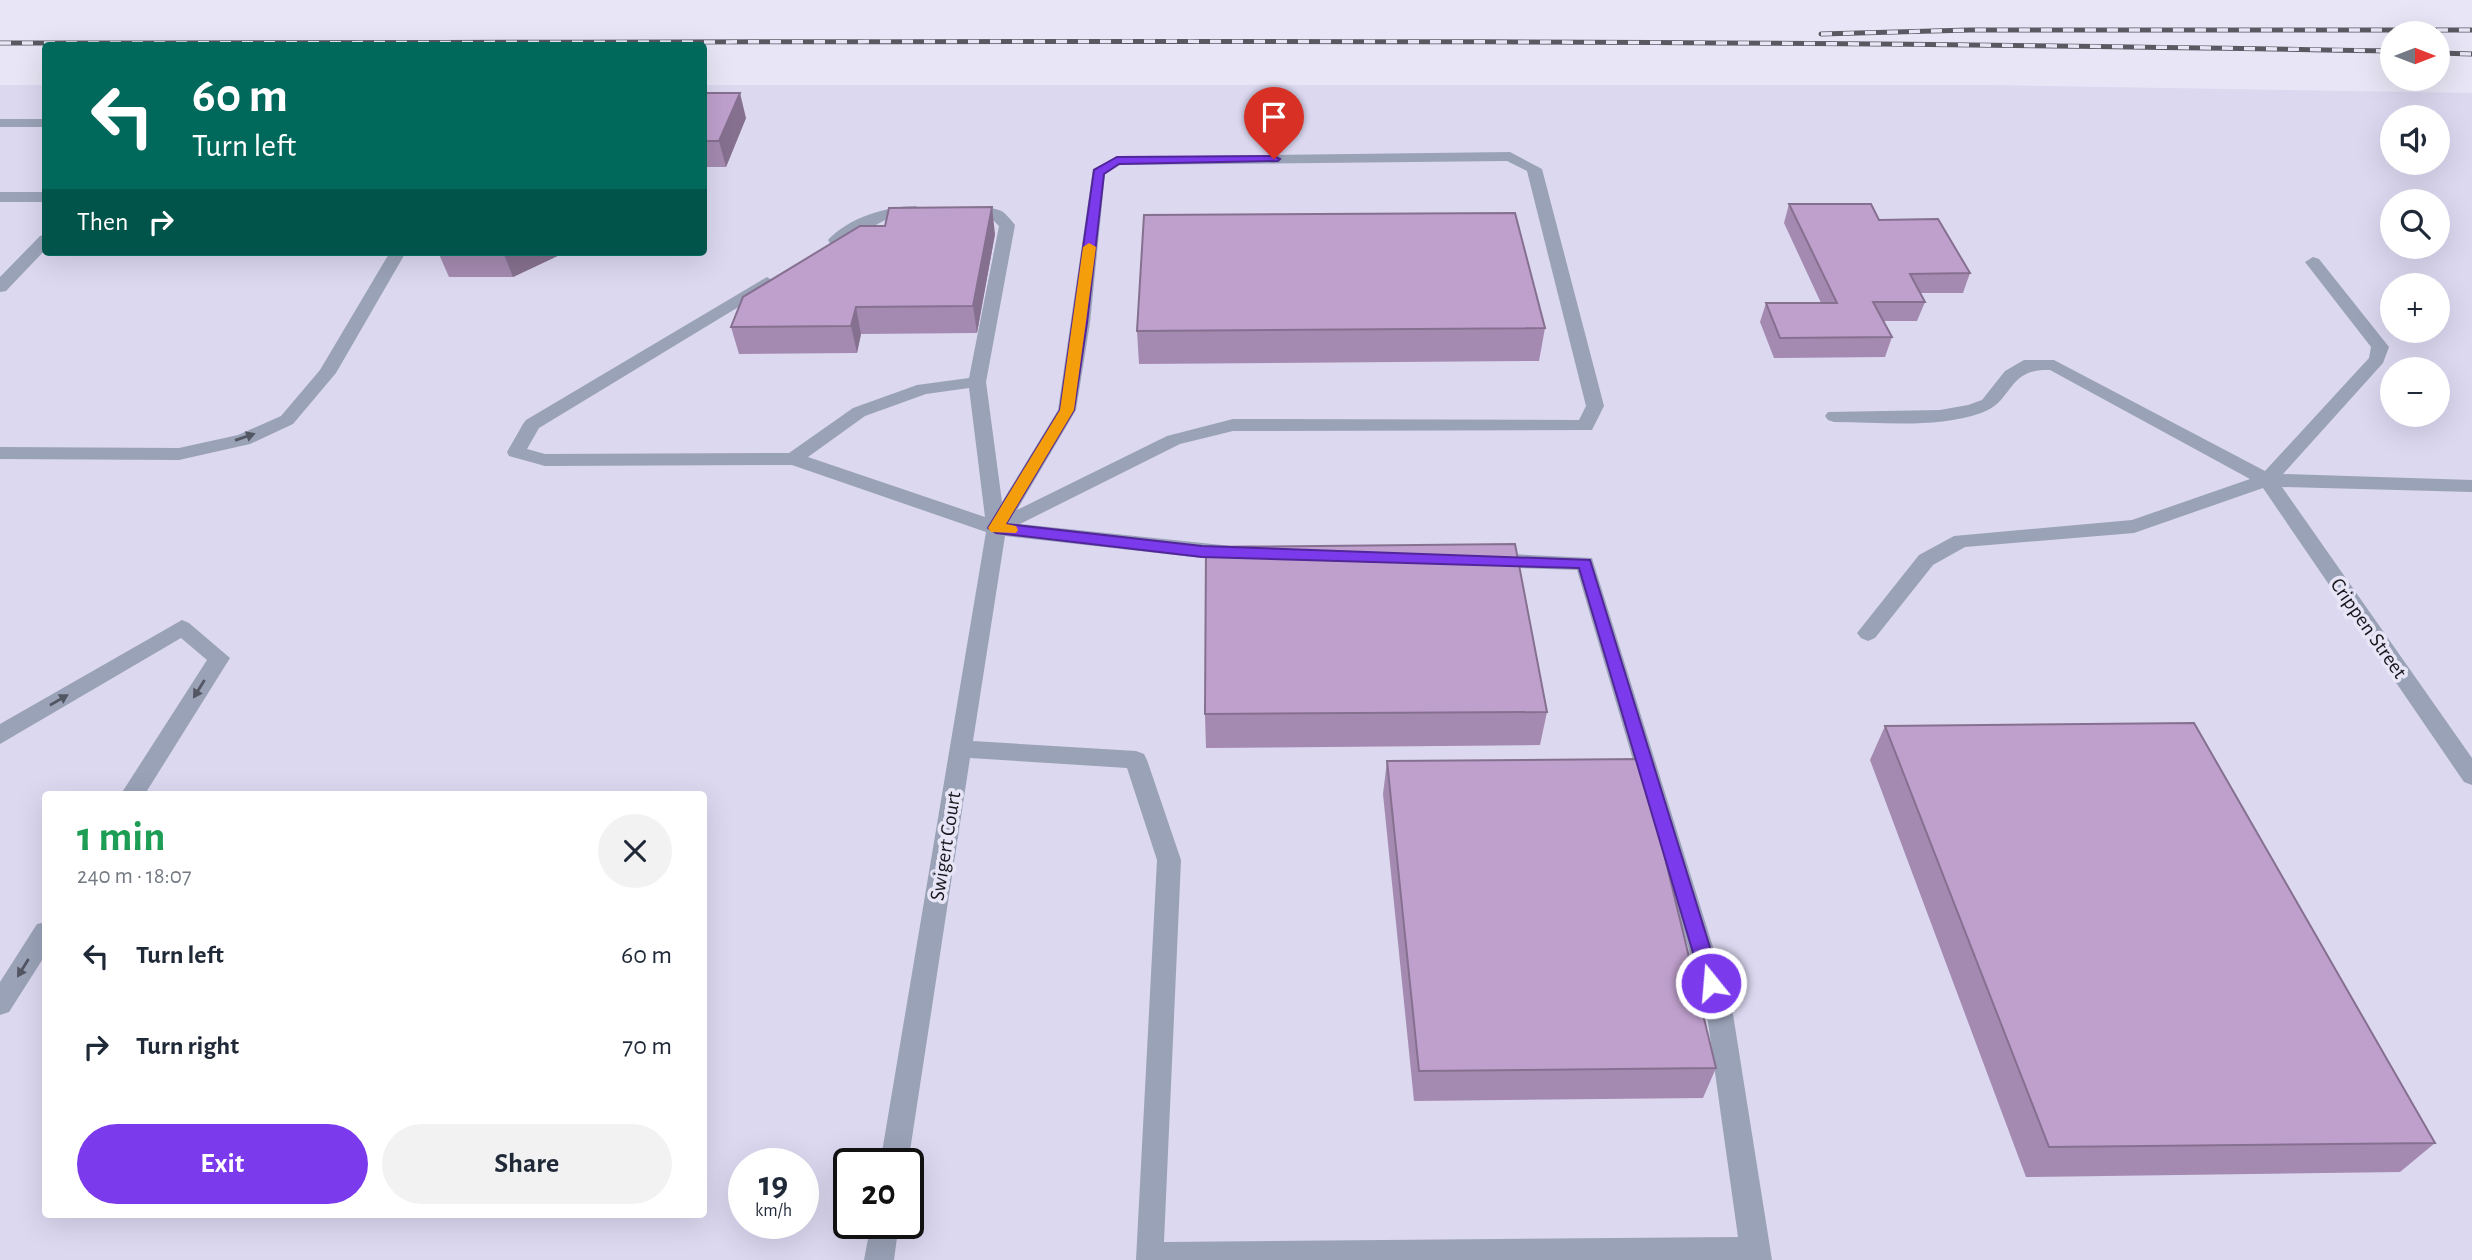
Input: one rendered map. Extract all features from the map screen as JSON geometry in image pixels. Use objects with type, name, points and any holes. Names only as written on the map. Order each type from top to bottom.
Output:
[{"type":"street","points":[[0,124],[42,123]]},
{"type":"street","points":[[1510,156],[1535,169],[1595,407],[1586,426],[1233,425],[1174,440],[996,528],[1067,410],[1098,172],[1117,161],[1510,156]]},
{"type":"street","points":[[0,197],[42,197]]},
{"type":"street","points":[[817,252],[877,216],[898,210],[996,214],[1007,225],[977,382],[996,528]]},
{"type":"street","points":[[0,287],[42,243]]},
{"type":"street","points":[[0,453],[179,454],[243,439],[288,420],[327,373],[396,256]]},
{"type":"street","points":[[2267,480],[2377,359],[2381,347],[2313,262]]},
{"type":"street","points":[[781,273],[532,424],[516,452],[545,460],[793,459],[996,528],[1202,551],[1257,553]]},
{"type":"street","points":[[1834,416],[1940,416],[1972,410],[1989,404],[2011,375],[2030,364],[2054,365],[2267,480]]},
{"type":"street","points":[[793,459],[859,412],[923,388],[977,382]]},
{"type":"street","points":[[1868,633],[1926,559],[1961,541],[2134,526],[2267,480],[2472,486]]},
{"type":"street","name":"Crippen Street","points":[[2267,480],[2462,747],[2472,776]]},
{"type":"street","name":"Swigert Court","points":[[897,1148],[996,528]]},
{"type":"street","points":[[960,749],[1136,760],[1169,860],[1149,1257],[1756,1256],[1719,1008],[1585,563],[1462,559]]},
{"type":"street","points":[[0,735],[182,628],[219,658],[135,791]]},
{"type":"street","points":[[0,1004],[42,938]]},
{"type":"street","points":[[879,1260],[882,1239]]},
{"type":"shaded area","points":[[0,85],[42,85],[42,256],[707,256],[707,85],[1994,85],[2472,93],[2472,1260],[0,1260]]},
{"type":"building","points":[[707,93],[740,93],[719,141],[707,141]]},
{"type":"building","points":[[1789,204],[1871,204],[1879,220],[1938,219],[1970,273],[1910,274],[1925,302],[1873,302],[1892,337],[1780,338],[1766,303],[1837,303]]},
{"type":"building","points":[[992,207],[973,306],[856,307],[851,326],[731,327],[743,297],[860,226],[885,226],[889,208]]},
{"type":"building","points":[[1515,213],[1545,328],[1137,331],[1144,215]]},
{"type":"building","points":[[1515,544],[1547,712],[1205,714],[1206,547]]},
{"type":"building","points":[[2194,723],[2435,1143],[2049,1147],[1885,726]]},
{"type":"building","points":[[1641,759],[1716,1068],[1419,1071],[1387,761]]},
{"type":"railway","points":[[1821,34],[1970,30],[2472,30]]},
{"type":"railway","points":[[707,42],[1794,43],[2380,51]]},
{"type":"railway","points":[[0,43],[42,43]]},
{"type":"railway","points":[[2450,53],[2472,54]]},
{"type":"slow traffic","points":[[1011,530],[996,528],[1067,410],[1089,247]]},
{"type":"route","points":[[1274,159],[1117,161],[1098,172],[1067,410],[996,528],[1202,551],[1585,563],[1711,983]]}]
